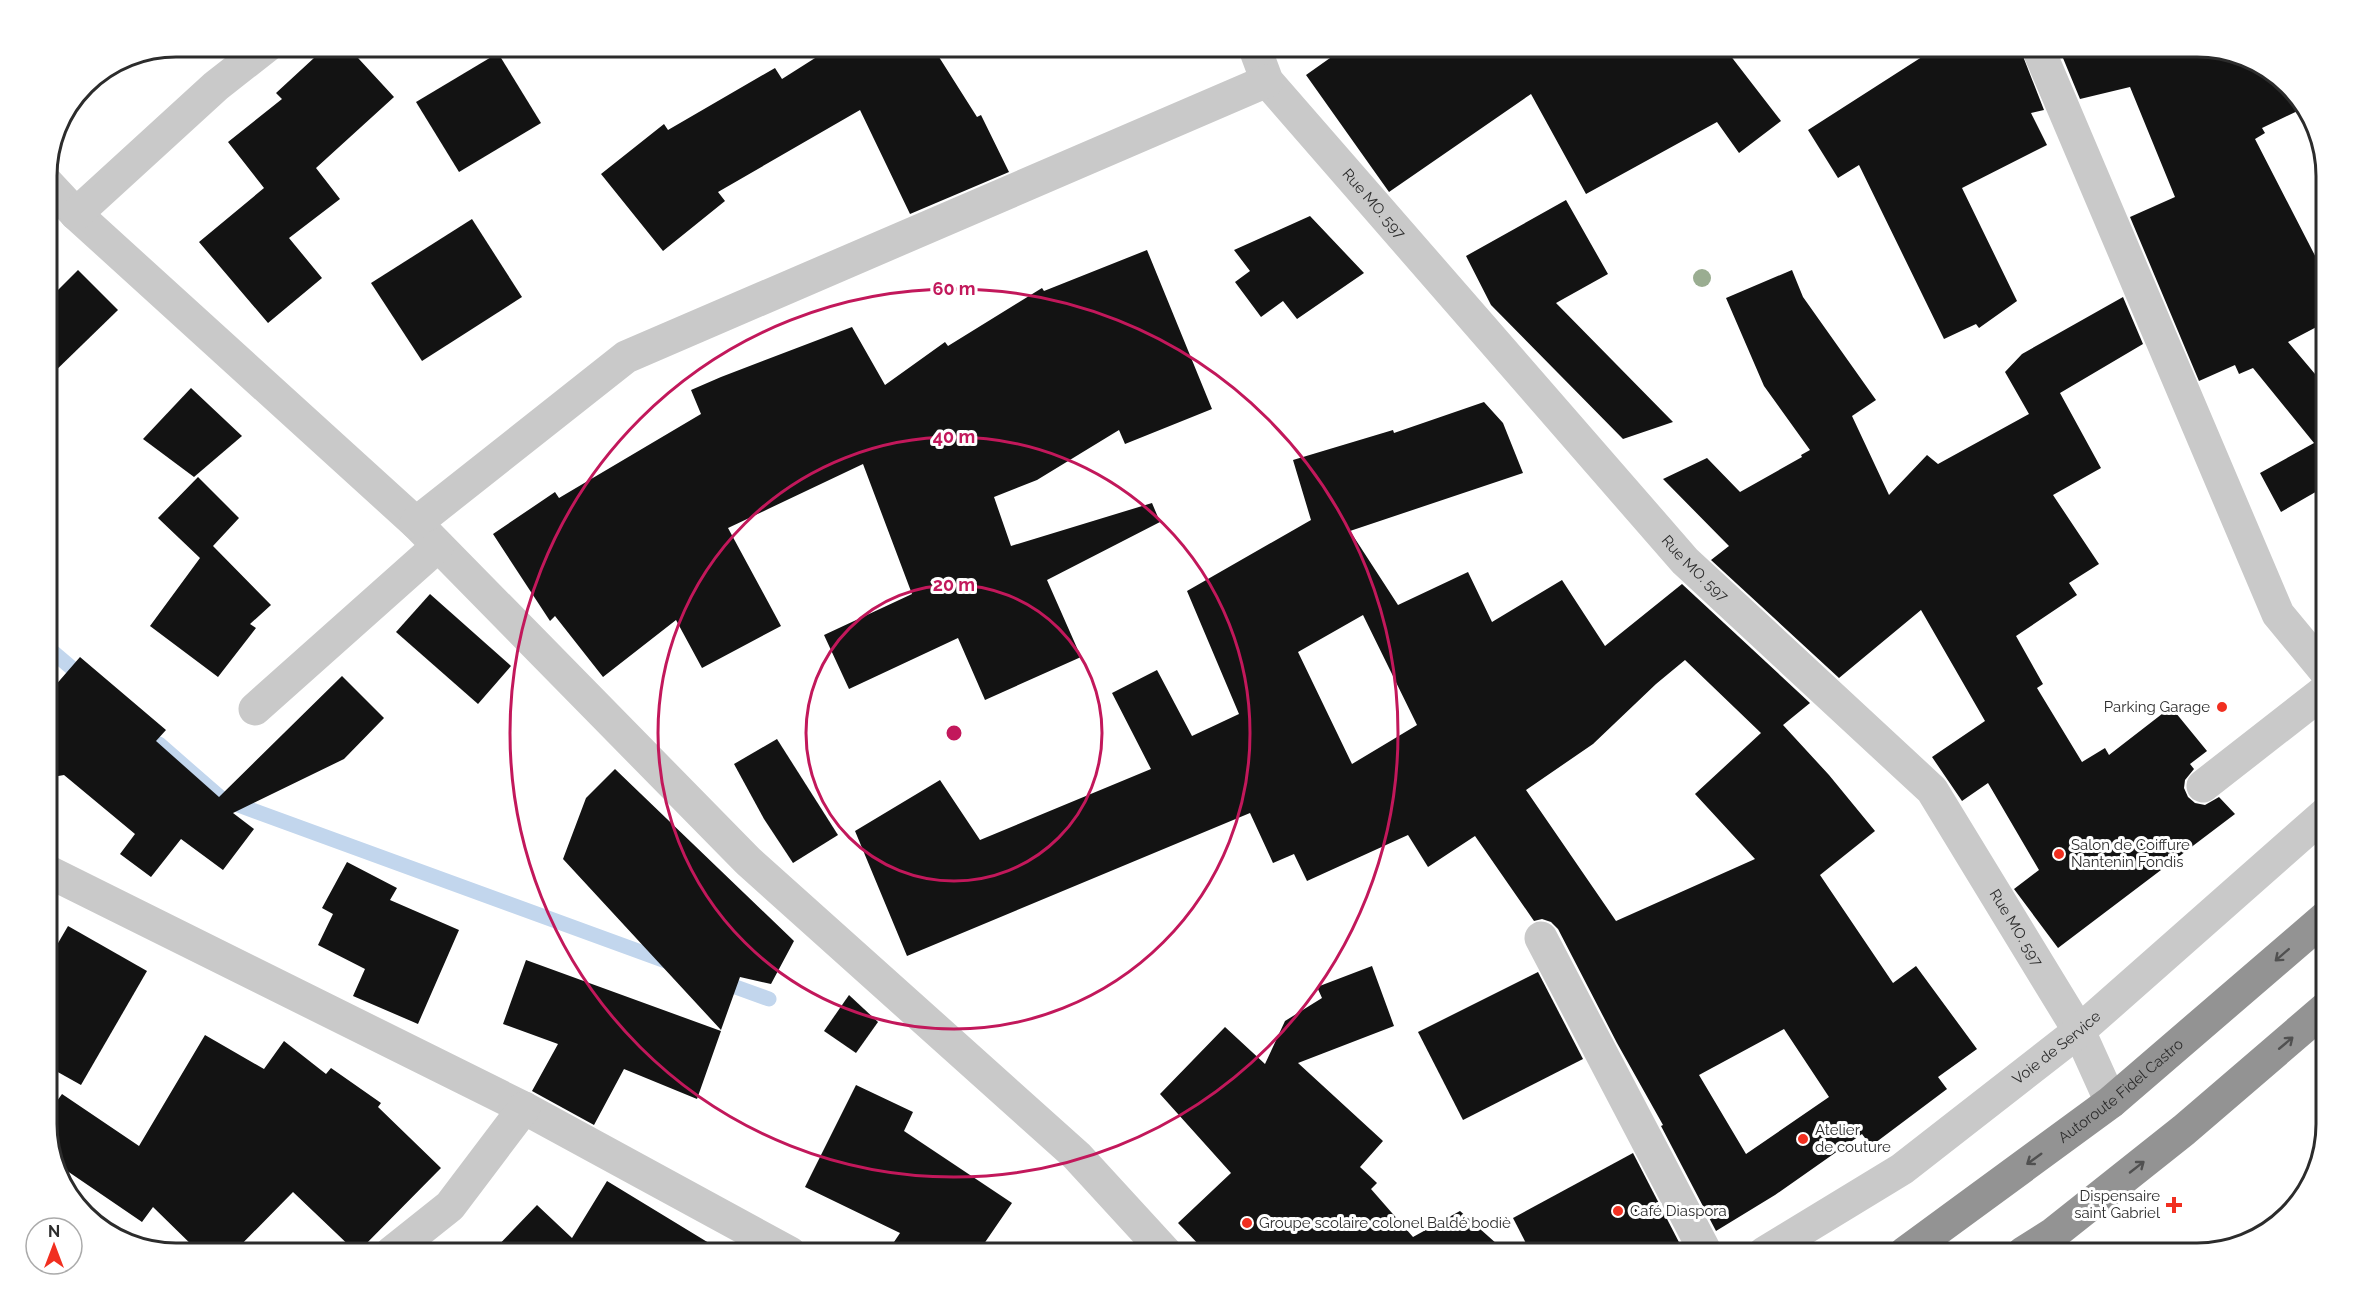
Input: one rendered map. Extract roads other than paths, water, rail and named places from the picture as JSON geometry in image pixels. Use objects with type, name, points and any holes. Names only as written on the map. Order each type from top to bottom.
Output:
[{"type":"highway","name":"Autoroute Fidel Castro","points":[[1920,1243],[2111,1102],[2316,926]]},
{"type":"highway","points":[[2040,1243],[2184,1130],[2316,1017]]},
{"type":"street","points":[[76,214],[216,86],[253,57]]},
{"type":"street","name":"Rue MO. 597","points":[[1258,57],[1267,81],[1685,561],[1932,790],[2079,1031],[2111,1102]]},
{"type":"street","points":[[2042,57],[2278,614],[2316,660]]},
{"type":"street","points":[[255,709],[427,535],[626,357],[1267,81]]},
{"type":"street","points":[[57,194],[76,214],[427,535],[748,861],[1077,1156],[1156,1243]]},
{"type":"street","points":[[2203,786],[2316,698]]},
{"type":"street","name":"Voie de Service","points":[[1782,1243],[1902,1169],[2079,1031],[2316,822]]},
{"type":"street","points":[[57,876],[524,1108],[769,1243]]},
{"type":"street","points":[[1541,938],[1700,1243]]},
{"type":"street","points":[[405,1243],[450,1206],[524,1108]]},
{"type":"waterway","points":[[57,656],[87,681]]},
{"type":"waterway","points":[[159,744],[222,799],[671,963]]},
{"type":"waterway","points":[[719,981],[769,999]]},
{"type":"place","name":"Parking Garage","points":[[2222,707]]},
{"type":"place","name":"Salon de Coiffure Nantenin Fondis","points":[[2059,854]]},
{"type":"place","name":"Atelier de couture","points":[[1803,1139]]},
{"type":"place","name":"Dispensaire saint Gabriel","points":[[2174,1205]]},
{"type":"place","name":"Café Diaspora","points":[[1618,1211]]},
{"type":"place","name":"Groupe scolaire colonel Baldé bodiè","points":[[1247,1223]]}]
